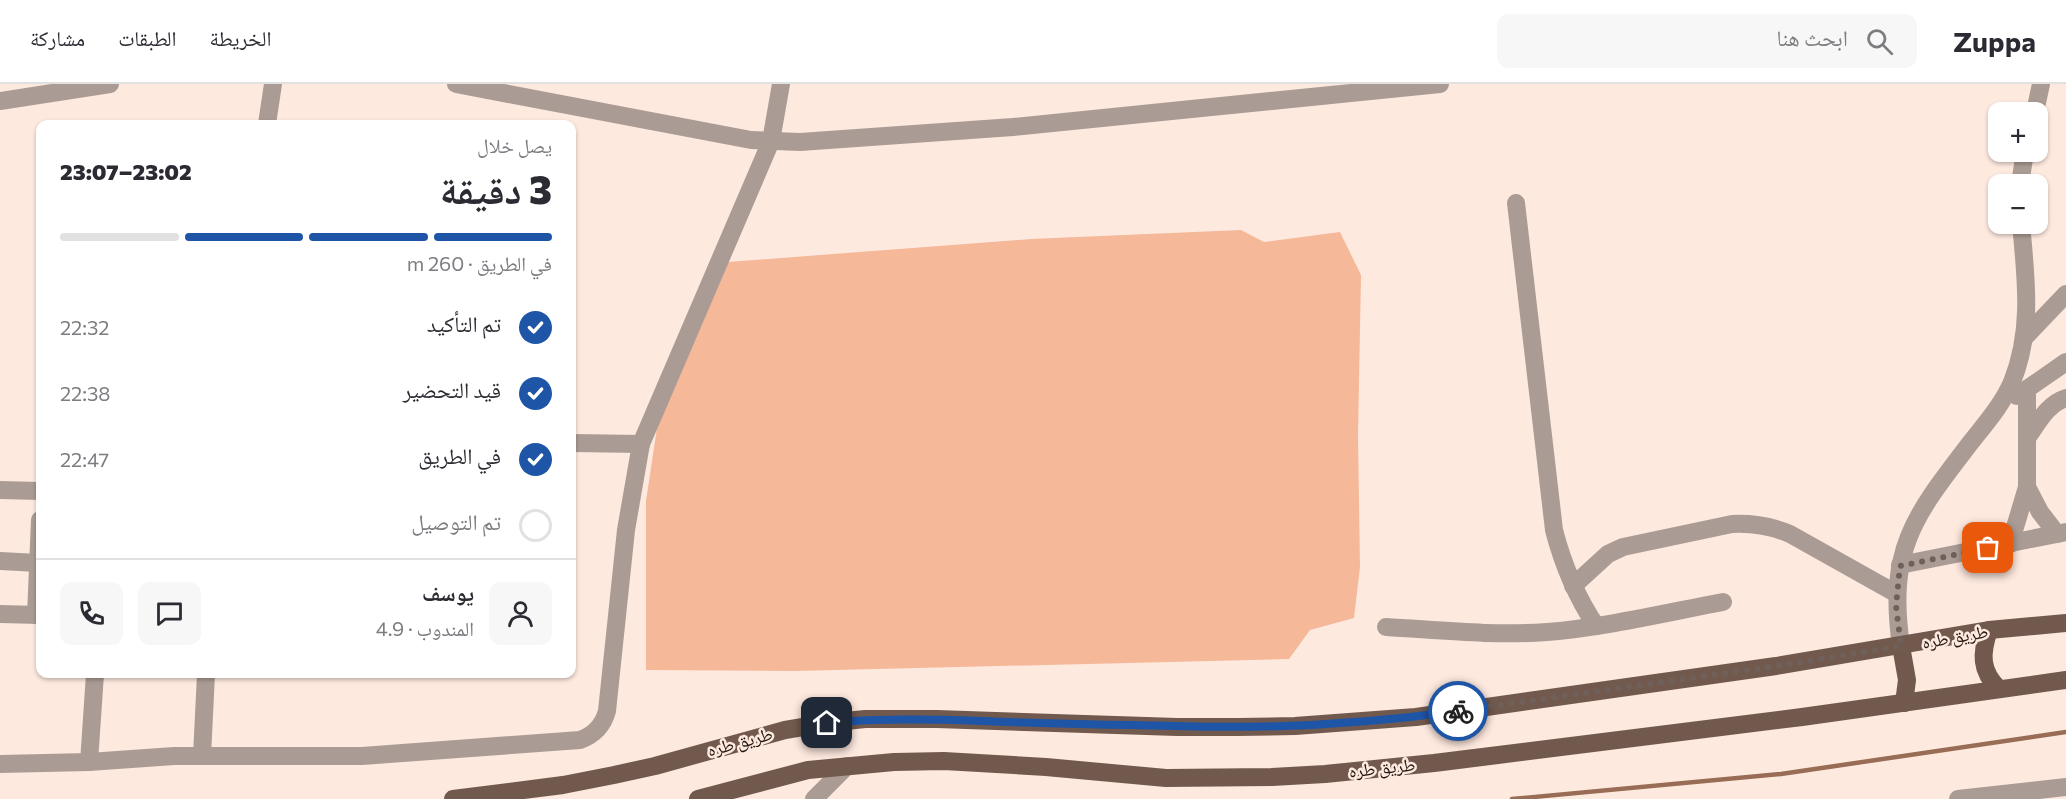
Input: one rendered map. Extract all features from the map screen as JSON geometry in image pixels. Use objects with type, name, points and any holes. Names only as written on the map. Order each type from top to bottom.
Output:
[{"type":"main road","name":"طريق طره","points":[[453,799],[553,786],[614,775],[785,730],[827,723],[865,719],[937,719],[1238,727],[1295,726],[1416,717],[1776,666],[1989,630],[2066,622]]},
{"type":"main road","points":[[1989,630],[1983,664],[1992,682],[1999,689]]},
{"type":"main road","points":[[1901,646],[1907,680],[1904,703]]},
{"type":"main road","name":"طريق طره","points":[[706,798],[808,770],[894,762],[944,761],[1166,778],[1272,777],[1434,763],[2066,680]]},
{"type":"street","points":[[0,101],[110,84]]},
{"type":"street","points":[[268,120],[273,84]]},
{"type":"street","points":[[456,84],[752,140],[800,142],[1012,127],[1440,84]]},
{"type":"street","points":[[0,764],[202,756],[362,756],[580,740],[595,733],[607,711],[626,530],[641,444],[771,141],[781,84]]},
{"type":"street","points":[[2037,102],[2041,84]]},
{"type":"street","points":[[1516,203],[1554,530],[1573,586],[1596,626]]},
{"type":"street","points":[[1901,646],[1896,606],[1897,594],[1900,566],[1912,526],[1926,502],[1998,408],[2012,380],[2025,337],[2027,294],[2022,234]]},
{"type":"street","points":[[2025,337],[2066,294]]},
{"type":"street","points":[[1998,408],[2066,362]]},
{"type":"street","points":[[2010,544],[2028,487],[2027,389]]},
{"type":"street","points":[[2027,438],[2049,409],[2057,401],[2066,398]]},
{"type":"street","points":[[576,443],[641,444]]},
{"type":"street","points":[[2028,487],[2040,512],[2061,533]]},
{"type":"street","points":[[0,490],[36,491]]},
{"type":"street","points":[[1573,586],[1608,554],[1623,547],[1732,524],[1747,524],[1776,528],[1791,534],[1897,594]]},
{"type":"street","points":[[1900,566],[2061,533]]},
{"type":"street","points":[[0,561],[36,563]]},
{"type":"street","points":[[1386,627],[1521,633],[1596,626],[1723,602]]},
{"type":"street","points":[[0,614],[36,615]]},
{"type":"street","points":[[89,762],[95,678]]},
{"type":"street","points":[[202,756],[207,678]]},
{"type":"street","points":[[814,799],[847,766]]},
{"type":"street","points":[[1958,799],[2066,786]]},
{"type":"shaded area","points":[[1241,230],[1264,242],[1340,232],[1361,275],[1358,436],[1360,567],[1354,618],[1310,630],[1289,659],[795,671],[646,670],[646,501],[660,408],[728,262],[1031,239]]},
{"type":"waterway","points":[[1512,799],[1781,774],[2066,732]]},
{"type":"way so far","points":[[1458,711],[1901,646],[1896,606],[1900,566],[1988,548]]},
{"type":"route","points":[[827,723],[865,719],[937,719],[1178,726],[1295,726],[1416,717],[1458,711]]}]
